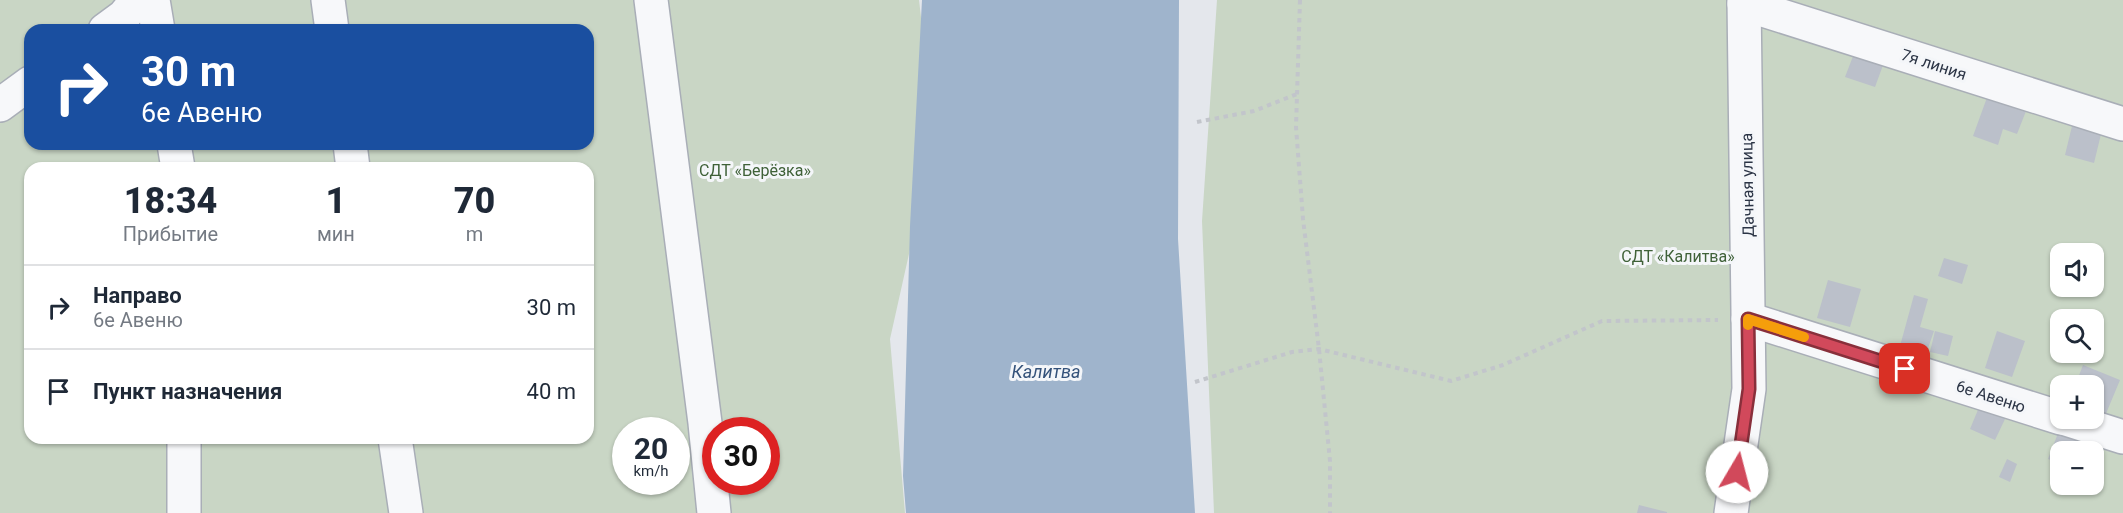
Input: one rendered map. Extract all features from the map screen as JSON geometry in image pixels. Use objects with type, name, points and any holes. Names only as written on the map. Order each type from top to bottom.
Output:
[{"type":"street","points":[[113,24],[124,16],[137,0]]},
{"type":"street","points":[[153,0],[157,24]]},
{"type":"street","points":[[328,0],[331,24]]},
{"type":"street","points":[[651,0],[705,423],[714,513]]},
{"type":"street","name":"7я линия","points":[[1744,2],[2123,124]]},
{"type":"street","name":"Дачная улица","points":[[1731,513],[1749,389],[1744,2]]},
{"type":"street","points":[[0,105],[24,87]]},
{"type":"street","name":"6е Авеню","points":[[1748,319],[2050,414]]},
{"type":"street","name":"6е Авеню","points":[[2097,429],[2123,437]]},
{"type":"street","points":[[184,444],[184,513]]},
{"type":"street","points":[[396,444],[406,513]]},
{"type":"path","points":[[1300,0],[1296,128],[1303,219],[1330,461],[1330,513]]},
{"type":"path","points":[[1197,122],[1254,111],[1297,94]]},
{"type":"path","points":[[1195,382],[1292,352],[1319,349],[1450,381],[1503,365],[1602,321],[1748,319]]},
{"type":"green space","name":"СДТ «Берёзка»","points":[[0,0],[919,0],[932,111],[917,218],[890,339],[905,513],[0,513]]},
{"type":"green space","name":"СДТ «Калитва»","points":[[1217,0],[2123,0],[2123,513],[1214,513],[1202,221]]},
{"type":"water","name":"Калитва","points":[[922,0],[1179,0],[1178,239],[1195,513],[906,513],[903,476],[910,226]]},
{"type":"building","points":[[1857,46],[1886,57],[1875,87],[1845,77]]},
{"type":"building","points":[[1989,92],[2028,106],[2017,134],[2003,129],[1998,145],[1973,136]]},
{"type":"building","points":[[2073,122],[2102,130],[2094,163],[2065,155]]},
{"type":"building","points":[[1944,258],[1968,265],[1962,284],[1938,276]]},
{"type":"building","points":[[1828,280],[1861,289],[1850,327],[1817,318]]},
{"type":"building","points":[[1914,295],[1928,299],[1920,327],[1934,331],[1926,354],[1900,346]]},
{"type":"building","points":[[1935,331],[1953,336],[1948,356],[1930,352]]},
{"type":"building","points":[[1997,331],[2025,341],[2012,377],[1985,368]]},
{"type":"building","points":[[2083,365],[2120,380],[2105,416],[2104,375],[2079,375]]},
{"type":"building","points":[[1980,405],[2006,417],[1995,440],[1970,429]]},
{"type":"building","points":[[2060,429],[2078,429],[2093,435],[2091,441],[2055,441]]},
{"type":"building","points":[[2007,459],[2017,464],[2010,482],[1999,477]]},
{"type":"building","points":[[1639,505],[1667,512],[1667,513],[1637,513]]},
{"type":"slow traffic","points":[[1748,325],[1748,319],[1804,337]]},
{"type":"route","points":[[1737,472],[1749,389],[1748,319],[1905,369]]}]
